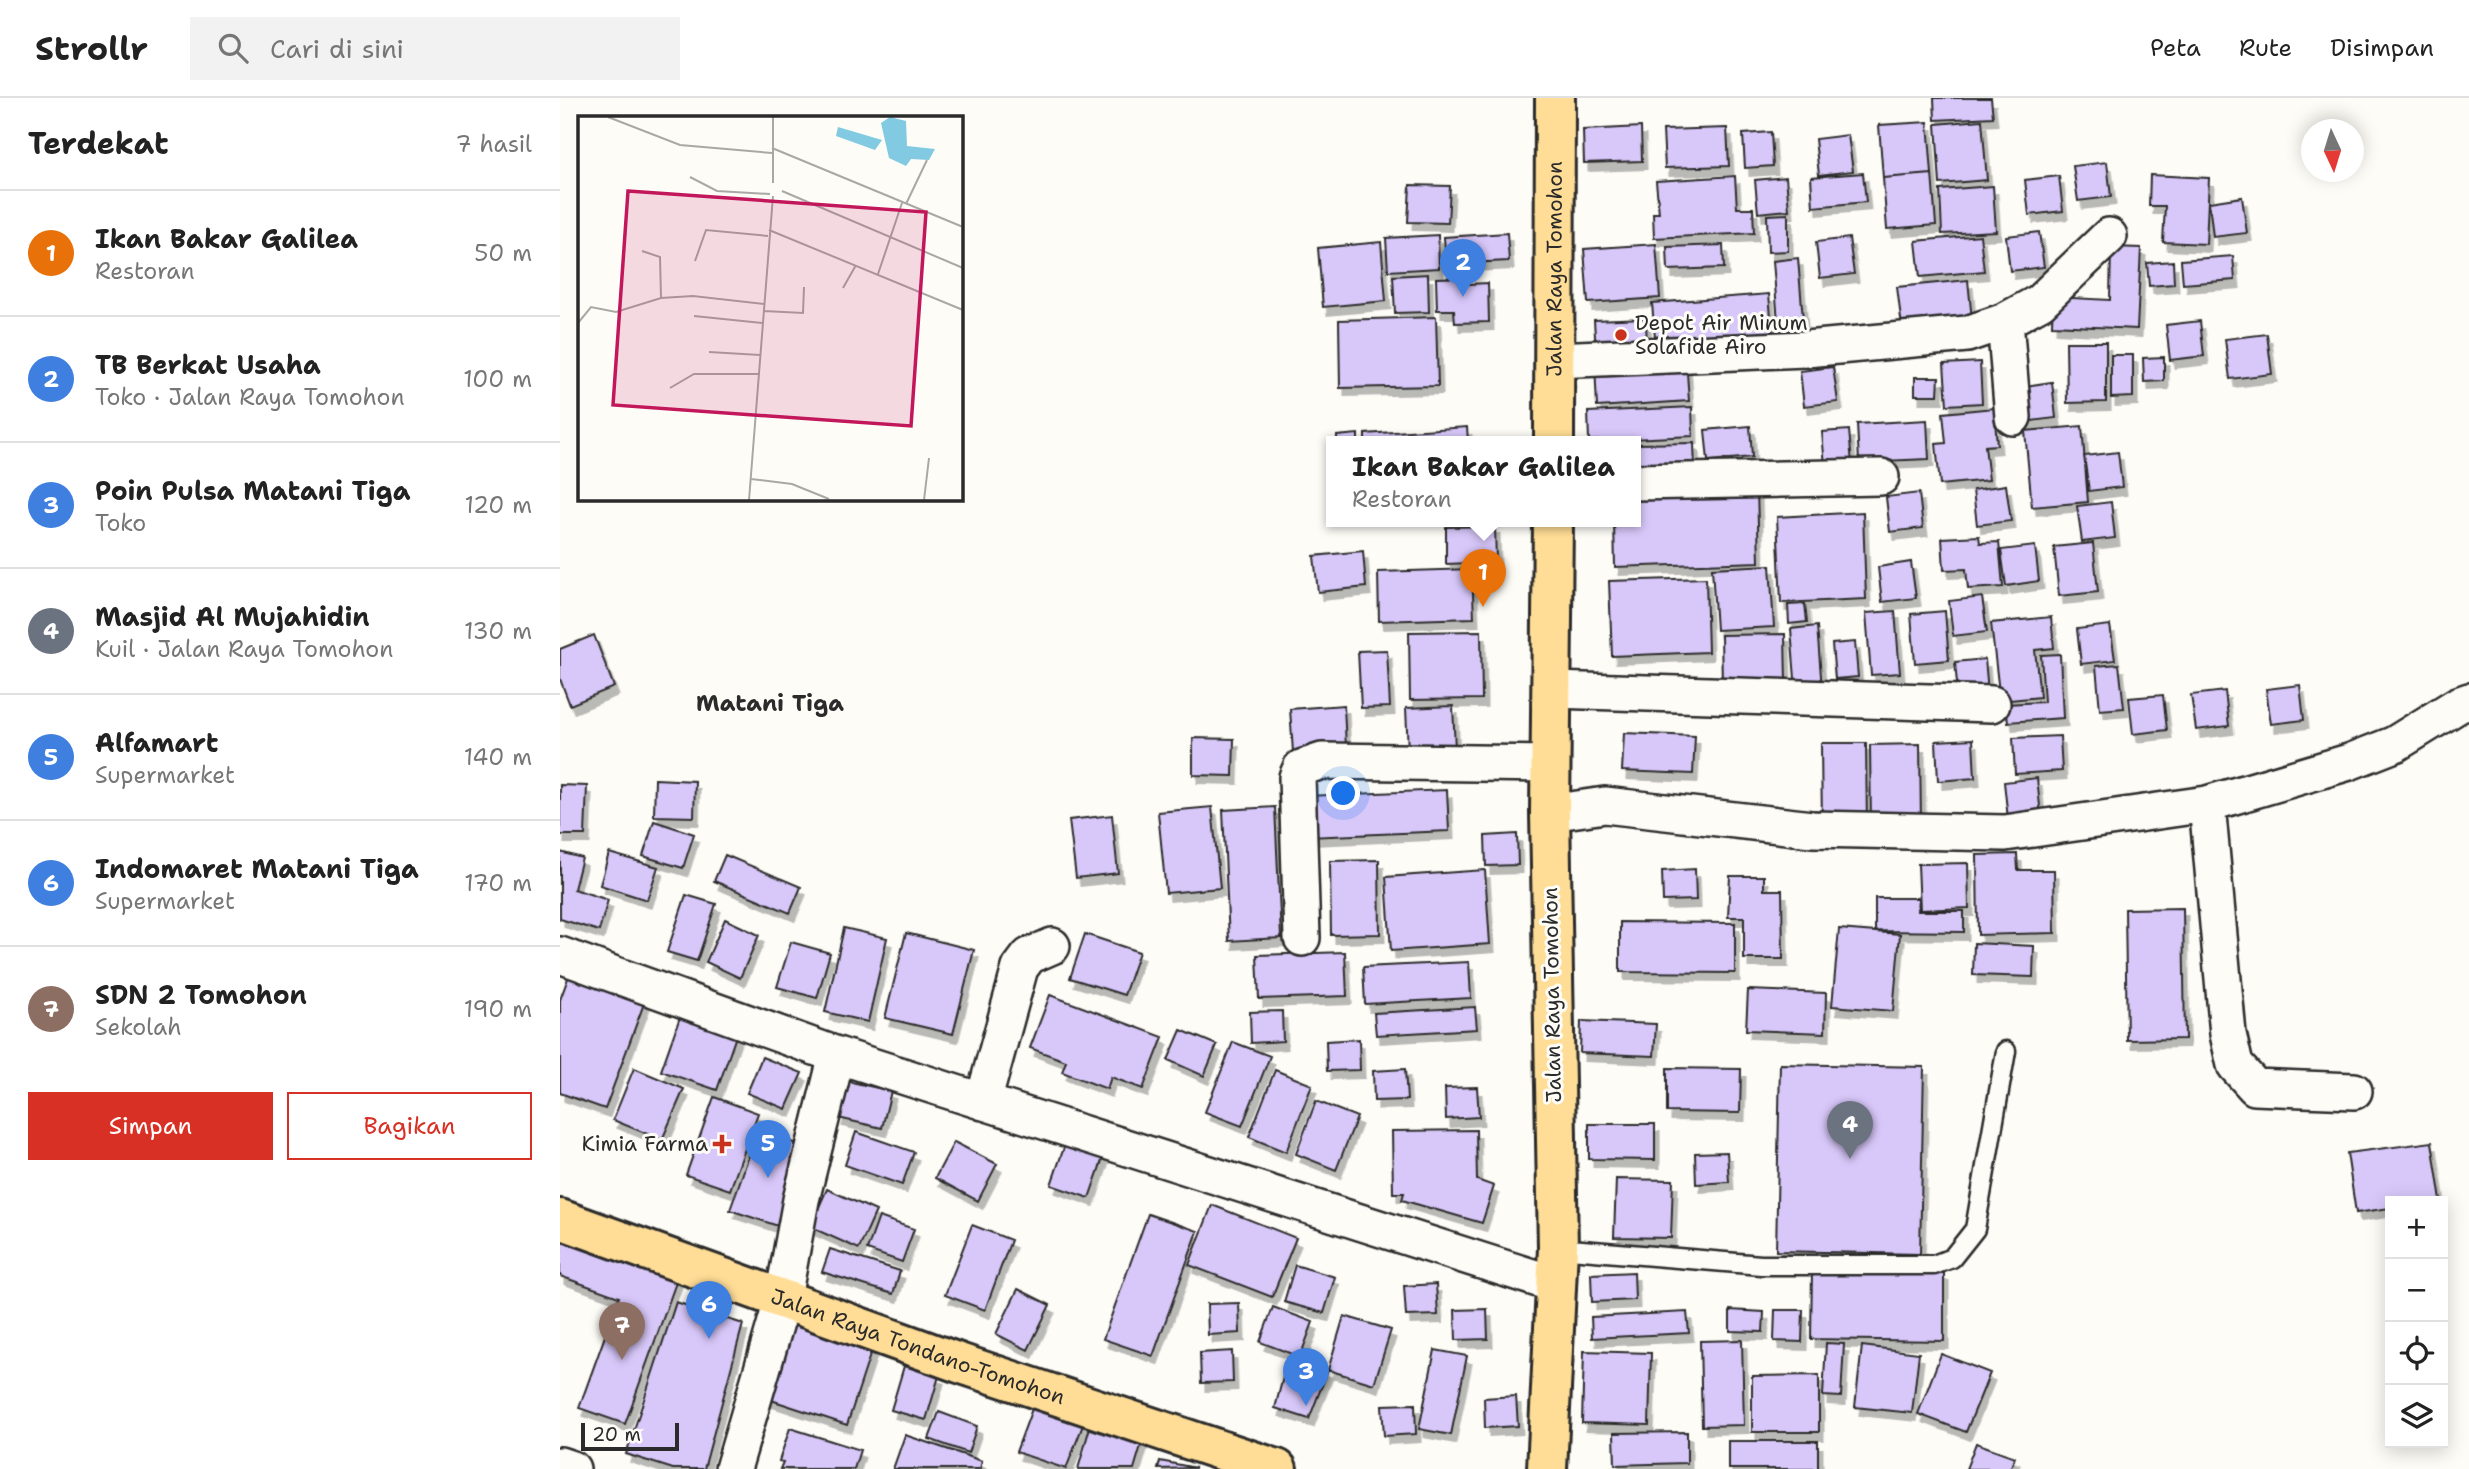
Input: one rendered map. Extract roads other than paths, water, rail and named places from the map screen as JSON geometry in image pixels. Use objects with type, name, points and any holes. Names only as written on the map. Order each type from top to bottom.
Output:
[{"type":"highway","name":"Jalan Raya Tomohon","points":[[1554,436],[1555,98]]},
{"type":"highway","name":"Jalan Raya Tomohon","points":[[1547,1469],[1557,1266],[1550,813],[1553,527]]},
{"type":"highway","name":"Jalan Raya Tondano-Tomohon","points":[[560,1219],[959,1363],[1277,1469]]},
{"type":"street","points":[[1555,360],[1793,350],[1967,334],[2005,321],[2040,302],[2109,236]]},
{"type":"street","points":[[2005,321],[2013,418]]},
{"type":"street","points":[[1641,482],[1881,477]]},
{"type":"street","points":[[1553,690],[1992,704]]},
{"type":"street","points":[[1550,813],[1605,805],[1812,829],[2005,833],[2207,804],[2384,749],[2469,701]]},
{"type":"street","points":[[1302,938],[1297,777],[1301,768],[1322,761],[1550,764]]},
{"type":"street","points":[[2207,804],[2228,1034],[2235,1065],[2255,1087],[2354,1091]]},
{"type":"street","points":[[983,1101],[1020,968],[1029,956],[1052,946]]},
{"type":"street","points":[[560,955],[837,1055],[983,1101],[1557,1266]]},
{"type":"street","points":[[733,1469],[783,1298],[801,1200],[837,1055]]},
{"type":"street","points":[[560,1465],[572,1469]]},
{"type":"lane","points":[[1557,1266],[1934,1265],[1952,1258],[1975,1229],[2006,1051]]},
{"type":"place","name":"TB Berkat Usaha","points":[[1463,297]]},
{"type":"place","name":"Depot Air Minum Solafide Airo","points":[[1621,335]]},
{"type":"place","name":"Ikan Bakar Galilea","points":[[1483,607]]},
{"type":"place","name":"Kimia Farma","points":[[722,1144]]},
{"type":"place","name":"Masjid Al Mujahidin","points":[[1850,1159]]},
{"type":"place","name":"Alfamart","points":[[768,1178]]},
{"type":"place","name":"Indomaret Matani Tiga","points":[[709,1339]]},
{"type":"place","name":"SDN 2 Tomohon","points":[[622,1360]]},
{"type":"place","name":"Poin Pulsa Matani Tiga","points":[[1306,1406]]},
{"type":"district","name":"Matani Tiga","points":[[770,703]]}]
